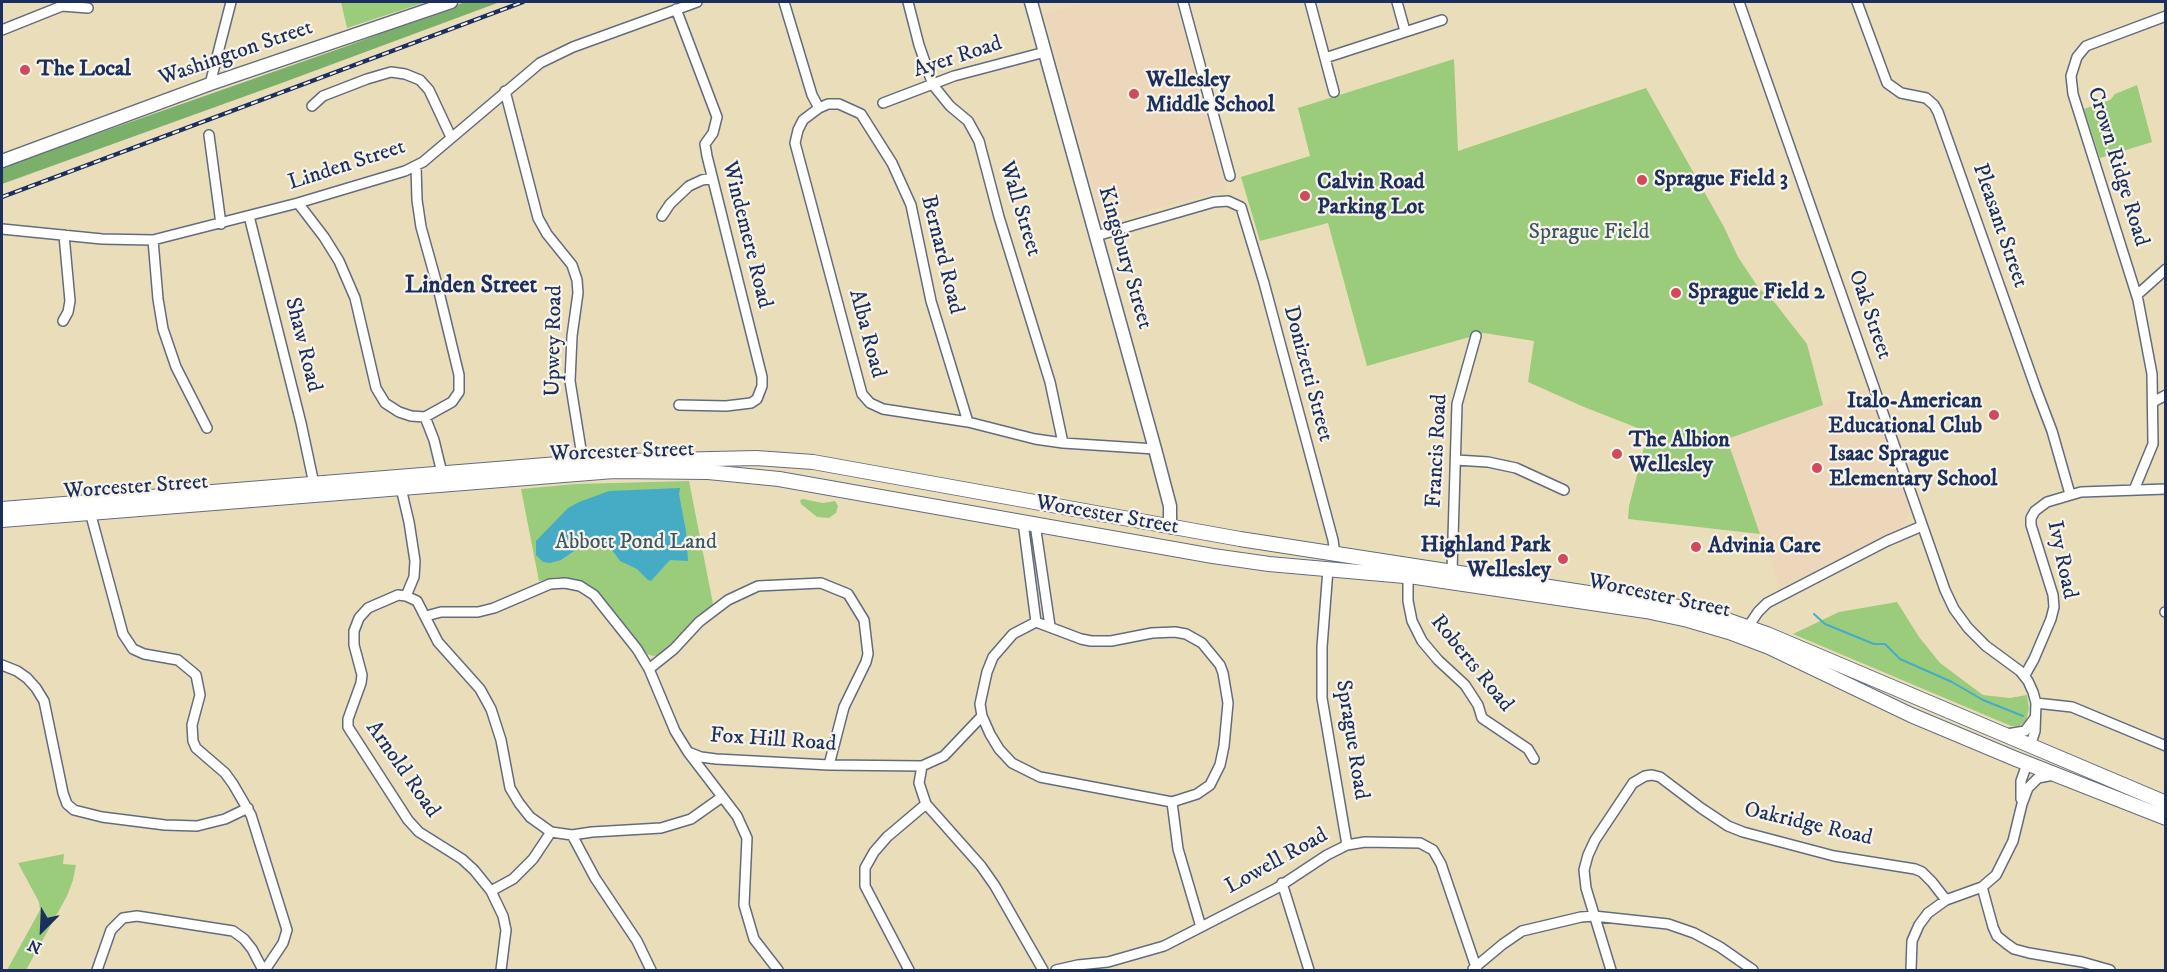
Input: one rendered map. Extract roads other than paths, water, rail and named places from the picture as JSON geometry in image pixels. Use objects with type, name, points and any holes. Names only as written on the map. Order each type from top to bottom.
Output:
[{"type":"highway","name":"Worcester Street","points":[[2,509],[583,462],[785,459],[820,463],[1293,548],[1659,603],[1713,615],[1748,627],[2166,803]]},
{"type":"highway","name":"Worcester Street","points":[[2,520],[614,471],[708,472],[792,481],[1189,552],[1289,566],[1408,576],[1646,611],[1715,628],[1769,647],[1897,710],[2166,818]]},
{"type":"highway","points":[[961,511],[958,505],[959,499],[970,490]]},
{"type":"highway","points":[[1289,566],[1294,556],[1293,548]]},
{"type":"highway","points":[[1990,749],[2011,751],[2030,746]]},
{"type":"highway","points":[[2027,764],[2046,759],[2070,763]]},
{"type":"main road","name":"Washington Street","points":[[2,160],[210,84],[452,2]]},
{"type":"main road","name":"Kingsbury Street","points":[[1031,2],[1155,449],[1170,506],[1170,527]]},
{"type":"street","points":[[210,84],[231,2]]},
{"type":"street","name":"Linden Street","points":[[2,229],[102,240],[153,240],[298,203],[405,171],[416,166],[540,63],[573,47],[697,2]]},
{"type":"street","points":[[784,2],[812,95],[819,108]]},
{"type":"street","name":"Wall Street","points":[[908,2],[919,45],[933,85],[950,106],[968,121],[979,141],[999,217],[1050,382],[1063,443]]},
{"type":"street","points":[[1183,2],[1230,176]]},
{"type":"street","points":[[1310,2],[1334,92]]},
{"type":"street","points":[[1396,2],[1406,32]]},
{"type":"street","name":"Oak Street","points":[[1739,2],[1942,582],[1957,614],[1981,641],[2025,675]]},
{"type":"street","name":"Pleasant Street","points":[[1857,2],[1887,83],[1901,93],[1926,98],[1938,111],[2052,431],[2070,495]]},
{"type":"street","points":[[2,30],[62,6],[88,8]]},
{"type":"street","name":"Windemere Road","points":[[676,9],[717,117],[713,133],[705,144],[762,386],[757,399],[751,403],[726,406],[679,405]]},
{"type":"street","name":"Crown Ridge Road","points":[[2134,490],[2151,452],[2152,374],[2137,295],[2073,94],[2071,76],[2077,57],[2086,46],[2166,16]]},
{"type":"street","points":[[1325,58],[1442,20]]},
{"type":"street","name":"Ayer Road","points":[[883,103],[954,76],[1045,52]]},
{"type":"street","points":[[312,106],[323,96],[367,79],[391,72],[405,74],[420,80],[429,90],[451,137]]},
{"type":"street","name":"Upwey Road","points":[[506,91],[538,218],[547,234],[572,265],[577,280],[570,381],[583,462]]},
{"type":"street","name":"Bernard Road","points":[[819,108],[828,104],[839,104],[861,114],[892,163],[910,205],[931,301],[968,422]]},
{"type":"street","name":"Alba Road","points":[[819,108],[803,120],[795,143],[862,394],[870,403],[883,409],[968,422],[1035,439],[1155,449]]},
{"type":"street","points":[[209,135],[221,224]]},
{"type":"street","points":[[298,203],[339,261],[355,298],[376,388],[385,403],[399,412],[425,417],[452,402],[459,392],[460,385],[438,288],[421,227],[416,166]]},
{"type":"street","points":[[662,216],[670,204],[689,186],[712,178]]},
{"type":"street","name":"Donizetti Street","points":[[1096,236],[1214,202],[1228,201],[1239,205],[1244,213],[1264,284],[1335,554]]},
{"type":"street","name":"Shaw Road","points":[[249,216],[314,484]]},
{"type":"street","points":[[63,321],[70,302],[64,235]]},
{"type":"street","points":[[153,240],[163,329],[176,367],[207,428]]},
{"type":"street","points":[[2137,295],[2166,269]]},
{"type":"street","name":"Francis Road","points":[[1452,571],[1457,404],[1476,336]]},
{"type":"street","points":[[2153,402],[2166,395]]},
{"type":"street","points":[[425,417],[434,440],[442,473]]},
{"type":"street","points":[[1456,460],[1488,462],[1516,468],[1564,490]]},
{"type":"street","points":[[401,488],[415,561],[414,577],[406,596],[417,601],[438,642],[480,689],[491,709],[501,740],[510,788],[530,817],[550,832],[572,835],[661,828],[691,819],[722,797]]},
{"type":"street","name":"Ivy Road","points":[[2025,675],[2051,619],[2054,607],[2053,595],[2031,525],[2031,518],[2037,508],[2044,503],[2070,495],[2166,489]]},
{"type":"street","points":[[90,512],[123,634],[133,649],[144,654],[178,660],[196,675],[200,695],[192,725],[193,741],[196,748],[225,773],[248,808],[287,930],[283,944],[264,970],[252,949],[234,931],[137,916],[123,918],[111,930],[97,970]]},
{"type":"street","points":[[1029,523],[1036,621]]},
{"type":"street","points":[[1029,523],[1050,626]]},
{"type":"street","points":[[1748,627],[1755,614],[1767,603],[1887,541],[1922,526]]},
{"type":"street","name":"Sprague Road","points":[[1328,569],[1322,647],[1322,698],[1347,845]]},
{"type":"street","name":"Roberts Road","points":[[1408,576],[1408,601],[1412,621],[1422,640],[1438,660],[1465,685],[1478,705],[1482,718],[1528,749],[1534,759]]},
{"type":"street","name":"Fox Hill Road","points":[[426,616],[441,612],[478,612],[550,584],[565,583],[580,586],[594,595],[637,649],[649,669],[664,710],[688,752],[701,756],[829,765],[922,766],[944,756],[982,716]]},
{"type":"street","points":[[649,669],[728,600],[758,586],[820,583],[848,594],[864,620],[868,654],[844,707],[829,765]]},
{"type":"street","name":"Arnold Road","points":[[406,596],[398,596],[368,608],[356,625],[354,645],[361,666],[361,683],[348,719],[348,728],[408,820],[419,832],[462,859],[491,891],[503,916],[506,930],[501,970]]},
{"type":"street","points":[[1036,621],[1071,636],[1091,641],[1111,641],[1152,633],[1174,632],[1186,634],[1202,643],[1216,659],[1223,673],[1228,703],[1220,765],[1210,785],[1197,794],[1172,802],[1040,777],[1012,763],[999,749],[982,716],[980,704],[993,657],[1013,634],[1036,621]]},
{"type":"street","points":[[2,665],[17,670],[27,678],[36,687],[44,701],[63,793],[67,804],[74,810],[102,817],[165,825],[197,826],[225,819],[248,808]]},
{"type":"street","points":[[2025,675],[2036,703],[2034,734],[2030,746]]},
{"type":"street","points":[[2036,703],[2072,707],[2166,746]]},
{"type":"street","points":[[2000,734],[2010,735],[2023,732],[2031,726],[2035,716]]},
{"type":"street","points":[[688,752],[737,816],[747,838],[744,905],[754,939],[778,970]]},
{"type":"street","points":[[710,781],[711,772],[717,763],[725,759]]},
{"type":"street","points":[[2022,804],[2021,781],[2027,764]]},
{"type":"street","points":[[922,766],[919,783],[926,804],[986,873],[1042,970]]},
{"type":"street","name":"Oakridge Road","points":[[1594,916],[1586,888],[1584,870],[1588,855],[1633,783],[1652,775],[1660,777],[1701,808],[1743,832],[1834,856],[1915,869],[1922,872],[1932,882],[1946,900]]},
{"type":"street","points":[[1911,970],[1912,941],[1919,925],[1928,913],[1946,900],[1982,887],[1996,875],[2016,833],[2026,791],[2034,780],[2056,775]]},
{"type":"street","points":[[1172,802],[1178,849],[1202,927]]},
{"type":"street","points":[[909,970],[865,885],[865,868],[874,852],[887,837],[926,804]]},
{"type":"street","points":[[491,891],[513,879],[533,859],[550,832]]},
{"type":"street","points":[[572,835],[595,878],[637,941],[651,970]]},
{"type":"street","name":"Lowell Road","points":[[1056,970],[1108,962],[1144,953],[1179,939],[1277,888],[1347,845],[1365,842],[1420,843],[1433,850],[1441,864],[1475,969]]},
{"type":"street","points":[[1282,883],[1309,970]]},
{"type":"street","points":[[1982,887],[1997,936],[2014,949],[2082,962],[2110,970]]},
{"type":"street","points":[[1475,969],[1522,931],[1594,916],[1668,924],[1694,933],[1720,947],[1753,970]]},
{"type":"street","points":[[1594,916],[1611,970]]},
{"type":"water","points":[[680,488],[688,561],[670,560],[651,581],[637,569],[620,561],[610,547],[598,543],[586,543],[561,560],[550,563],[543,562],[536,555],[536,541],[568,508],[579,502],[609,491]]},
{"type":"waterway","points":[[1814,614],[1825,624],[1874,644],[1885,644],[1900,659],[1952,682],[1983,700],[2023,716]]},
{"type":"railway","points":[[2,197],[523,2]]},
{"type":"place","name":"The Local","points":[[25,70]]},
{"type":"place","name":"Wellesley Middle School","points":[[1134,94]]},
{"type":"place","name":"Sprague Field 3","points":[[1642,180]]},
{"type":"place","name":"Calvin Road Parking Lot","points":[[1305,196]]},
{"type":"place","name":"Sprague Field 2","points":[[1676,293]]},
{"type":"place","name":"Italo-American Educational Club","points":[[1994,415]]},
{"type":"place","name":"The Albion Wellesley","points":[[1617,454]]},
{"type":"place","name":"Isaac Sprague Elementary School","points":[[1817,468]]},
{"type":"place","name":"Advinia Care","points":[[1696,547]]},
{"type":"place","name":"Highland Park Wellesley","points":[[1563,559]]},
{"type":"district","name":"Linden Street","points":[[471,287]]},
{"type":"park label","name":"Sprague Field","points":[[1589,233]]},
{"type":"park label","name":"Abbott Pond Land","points":[[636,543]]}]
